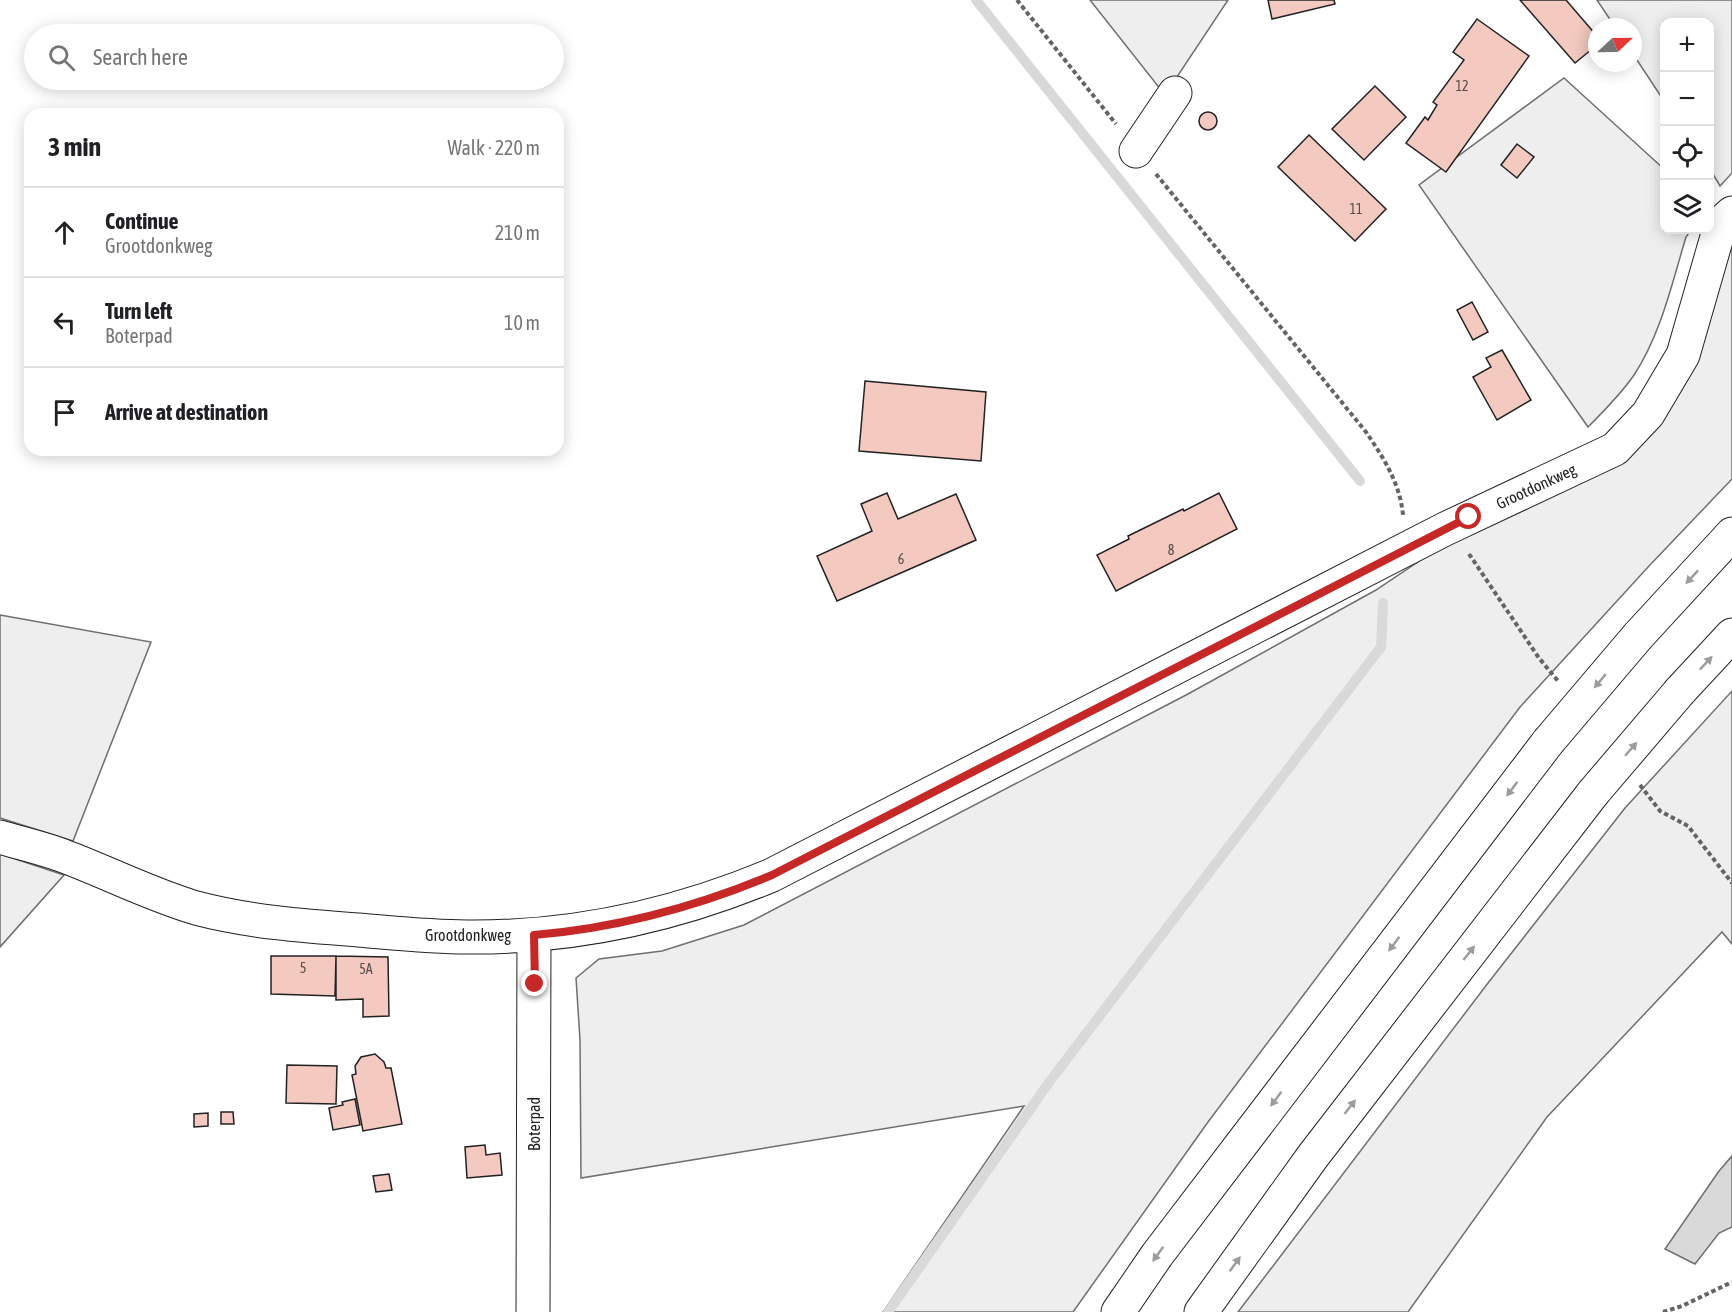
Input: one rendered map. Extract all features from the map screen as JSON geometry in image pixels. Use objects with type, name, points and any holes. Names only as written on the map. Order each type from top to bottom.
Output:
[{"type":"main road","points":[[1136,151],[1175,93]]},
{"type":"main road","name":"Grootdonkweg","points":[[0,837],[61,855],[148,892],[198,908],[298,926],[443,937],[576,932],[639,919],[736,890],[772,875],[1445,529],[1616,449],[1648,414],[1683,355],[1721,223],[1732,213]]},
{"type":"main road","points":[[1118,1312],[1164,1246],[1548,742],[1638,636],[1732,534]]},
{"type":"main road","points":[[1201,1312],[1313,1156],[1593,794],[1680,691],[1732,635]]},
{"type":"main road","name":"Boterpad","points":[[533,1312],[534,935]]},
{"type":"path","points":[[1017,0],[1136,151],[1365,432],[1392,474],[1402,504]]},
{"type":"path","points":[[1663,1312],[1682,1306],[1732,1282]]},
{"type":"shaded area","points":[[1090,0],[1228,0],[1165,95]]},
{"type":"shaded area","points":[[1597,0],[1732,0],[1732,173],[1720,186],[1714,176],[1714,18],[1660,18],[1660,95],[1642,68],[1642,18],[1609,18]]},
{"type":"shaded area","points":[[1564,78],[1660,165],[1660,234],[1688,234],[1652,343],[1624,389],[1588,427],[1419,185]]},
{"type":"shaded area","points":[[1732,239],[1732,479],[1520,707],[1208,1122],[1073,1312],[883,1312],[1024,1106],[581,1178],[580,1040],[576,978],[599,959],[662,951],[744,925],[1188,694],[1376,590],[1467,529],[1616,456]]},
{"type":"shaded area","points":[[0,615],[151,642],[73,841],[0,818]]},
{"type":"shaded area","points":[[1732,691],[1732,944],[1722,932],[1547,1117],[1408,1312],[1238,1312],[1488,983],[1625,808]]},
{"type":"shaded area","points":[[0,854],[64,875],[0,947]]},
{"type":"shaded area","points":[[1732,1156],[1732,1227],[1719,1233],[1695,1264],[1665,1249],[1719,1171]]},
{"type":"building","points":[[1268,0],[1334,0],[1335,4],[1272,19]]},
{"type":"building","points":[[1520,0],[1566,0],[1588,26],[1588,52],[1575,63]]},
{"type":"building","points":[[1477,19],[1529,56],[1446,172],[1406,143],[1425,117],[1428,120],[1437,105],[1433,102],[1464,60],[1453,52]]},
{"type":"building","points":[[1375,86],[1406,117],[1364,160],[1332,129]]},
{"type":"building","points":[[1208,112],[1214,115],[1217,121],[1214,127],[1208,130],[1202,127],[1199,121],[1202,115]]},
{"type":"building","points":[[1309,135],[1386,209],[1355,241],[1278,167]]},
{"type":"building","points":[[1517,144],[1534,157],[1517,178],[1501,165]]},
{"type":"building","points":[[1472,302],[1488,332],[1473,340],[1457,310]]},
{"type":"building","points":[[1502,350],[1531,400],[1497,420],[1473,377],[1491,367],[1486,358]]},
{"type":"building","points":[[865,381],[986,392],[981,461],[859,451]]},
{"type":"building","points":[[887,493],[898,519],[956,494],[976,540],[837,601],[817,556],[872,531],[861,504]]},
{"type":"building","points":[[1219,493],[1237,529],[1116,591],[1097,555],[1129,539],[1128,536]]},
{"type":"building","points":[[271,956],[336,956],[335,996],[271,994]]},
{"type":"building","points":[[336,956],[388,957],[389,1016],[363,1017],[363,999],[336,1000]]},
{"type":"building","points":[[375,1054],[384,1062],[386,1068],[391,1068],[402,1124],[363,1131],[352,1075],[356,1074],[355,1066],[361,1057]]},
{"type":"building","points":[[287,1065],[337,1066],[336,1104],[286,1103]]},
{"type":"building","points":[[355,1099],[360,1125],[333,1130],[329,1108]]},
{"type":"building","points":[[221,1112],[233,1112],[234,1124],[221,1124]]},
{"type":"building","points":[[208,1113],[208,1126],[194,1127],[194,1114]]},
{"type":"building","points":[[485,1145],[486,1155],[500,1153],[502,1175],[467,1178],[465,1147]]},
{"type":"building","points":[[389,1174],[392,1190],[376,1192],[373,1176]]},
{"type":"waterway","points":[[976,0],[1360,481]]},
{"type":"waterway","points":[[888,1312],[1050,1081],[1381,647],[1383,603]]},
{"type":"route","points":[[535,984],[534,935],[576,932],[659,914],[736,890],[772,875],[1469,517]]}]
